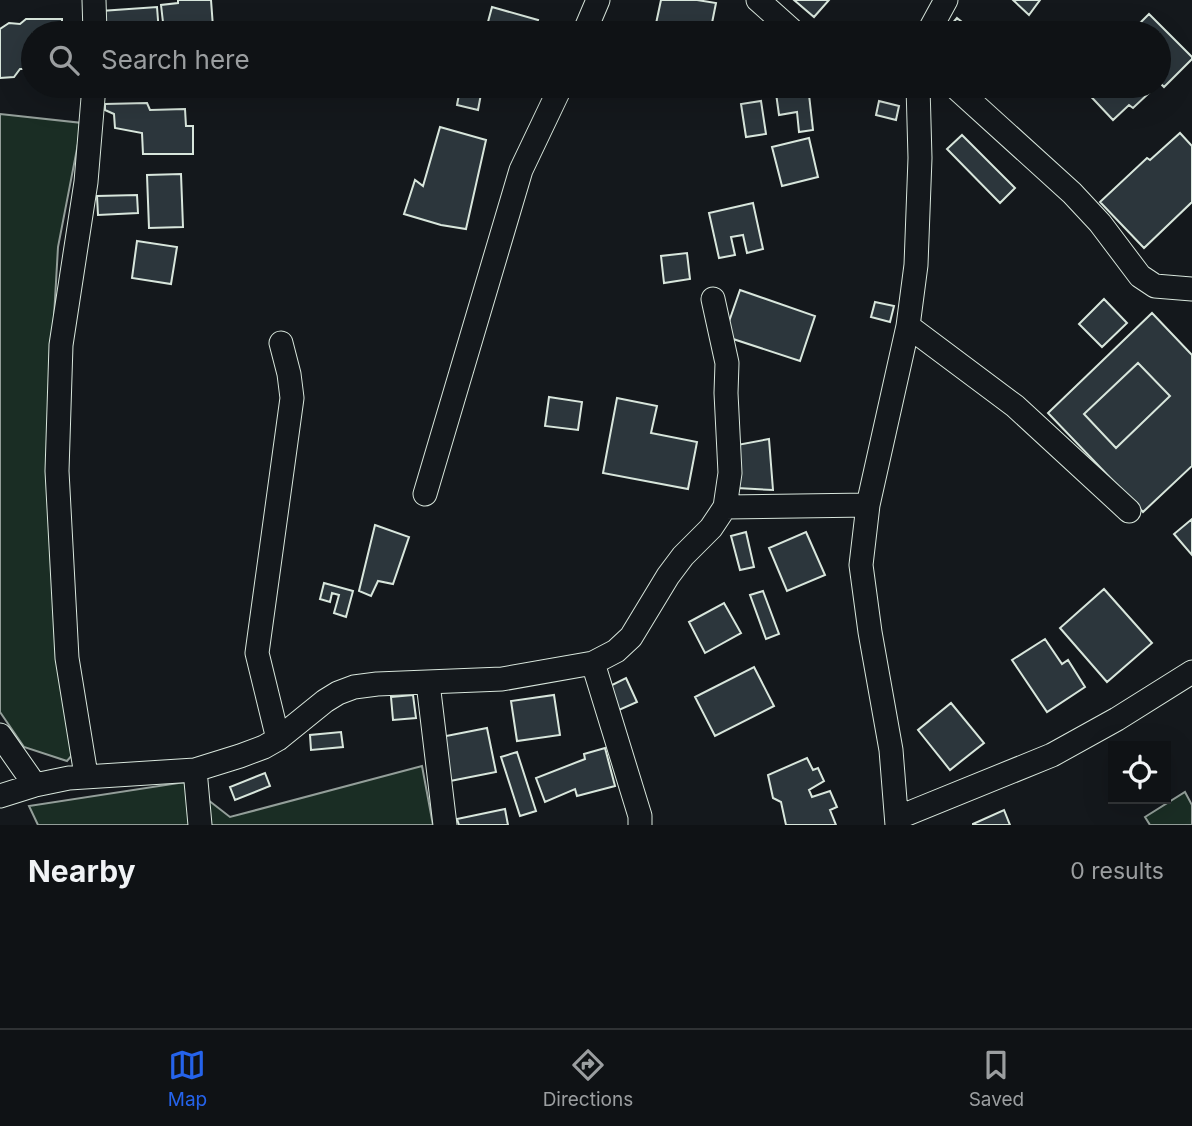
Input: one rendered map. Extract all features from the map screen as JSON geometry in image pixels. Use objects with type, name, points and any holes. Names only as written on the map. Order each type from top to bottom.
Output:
[{"type":"street","points":[[94,0],[95,21]]},
{"type":"street","points":[[588,21],[598,0]]},
{"type":"street","points":[[758,0],[782,21]]},
{"type":"street","points":[[935,21],[946,0]]},
{"type":"street","points":[[86,775],[67,659],[57,471],[61,345],[86,182],[93,98]]},
{"type":"street","points":[[425,494],[521,170],[555,98]]},
{"type":"street","points":[[913,98],[920,158],[916,265],[908,326],[868,505],[861,565],[891,750],[897,821],[1052,755],[1192,672]]},
{"type":"street","points":[[967,98],[1072,193],[1100,223],[1140,276],[1155,286],[1192,289]]},
{"type":"street","points":[[0,796],[36,785],[86,775],[195,769],[264,747],[338,693],[354,687],[502,679],[593,663],[616,650],[631,636],[682,556],[711,528],[725,507],[730,473],[727,363],[713,299]]},
{"type":"street","points":[[908,326],[1015,406],[1129,511]]},
{"type":"street","points":[[278,739],[257,653],[292,398],[281,343]]},
{"type":"street","points":[[725,507],[868,505]]},
{"type":"street","points":[[593,663],[640,816],[640,825]]},
{"type":"street","points":[[428,682],[445,825]]},
{"type":"street","points":[[0,735],[36,785]]},
{"type":"street","points":[[195,769],[200,825]]},
{"type":"green space","points":[[0,114],[82,123],[58,247],[52,352],[73,754],[67,761],[24,747],[0,712]]},
{"type":"green space","points":[[422,766],[433,825],[38,825],[29,806],[185,782],[230,817]]},
{"type":"green space","points":[[1185,792],[1192,805],[1192,825],[1150,825],[1145,817],[1166,804],[1171,804],[1171,801]]},
{"type":"building","points":[[178,0],[211,0],[213,21],[163,21],[161,5],[178,3]]},
{"type":"building","points":[[661,0],[716,3],[712,21],[657,21]]},
{"type":"building","points":[[794,0],[829,0],[814,17]]},
{"type":"building","points":[[1013,0],[1040,0],[1029,15]]},
{"type":"building","points":[[157,7],[158,21],[102,21],[101,11]]},
{"type":"building","points":[[492,7],[538,20],[538,21],[488,21]]},
{"type":"building","points":[[1149,14],[1156,21],[1142,21]]},
{"type":"building","points":[[26,19],[62,19],[62,21],[24,21]]},
{"type":"building","points":[[9,23],[20,24],[21,69],[14,77],[0,78],[0,29]]},
{"type":"building","points":[[1171,36],[1192,57],[1171,80]]},
{"type":"building","points":[[458,98],[480,98],[478,110],[457,105]]},
{"type":"building","points":[[777,98],[809,98],[813,130],[799,132],[797,112],[779,115]]},
{"type":"building","points":[[1092,98],[1144,98],[1133,108],[1129,105],[1113,120]]},
{"type":"building","points":[[761,101],[766,134],[746,137],[741,104]]},
{"type":"building","points":[[879,101],[899,106],[896,120],[876,115]]},
{"type":"building","points":[[147,103],[150,110],[185,109],[186,126],[193,126],[193,154],[143,154],[142,133],[115,128],[114,114],[105,110],[105,104]]},
{"type":"building","points":[[440,127],[486,140],[466,229],[404,214],[415,180],[423,186]]},
{"type":"building","points":[[1180,133],[1192,146],[1192,202],[1144,248],[1100,202],[1147,158],[1150,160]]},
{"type":"building","points":[[962,135],[1015,188],[1000,203],[947,149]]},
{"type":"building","points":[[809,138],[818,177],[782,186],[772,147]]},
{"type":"building","points":[[181,174],[183,227],[149,228],[147,175]]},
{"type":"building","points":[[137,195],[138,213],[98,215],[97,196]]},
{"type":"building","points":[[753,203],[763,249],[747,253],[743,235],[731,237],[735,255],[719,258],[709,213]]},
{"type":"building","points":[[137,241],[177,247],[171,284],[132,278]]},
{"type":"building","points":[[687,253],[690,279],[664,283],[661,256]]},
{"type":"building","points":[[740,290],[815,316],[800,361],[724,336]]},
{"type":"building","points":[[1104,299],[1127,323],[1102,347],[1079,324]]},
{"type":"building","points":[[875,302],[894,306],[890,322],[871,317]]},
{"type":"building","points":[[1152,313],[1192,355],[1192,466],[1143,512],[1048,413]]},
{"type":"building","points":[[1138,363],[1170,396],[1116,448],[1084,414]]},
{"type":"building","points":[[549,397],[582,402],[578,430],[545,426]]},
{"type":"building","points":[[617,398],[657,406],[651,433],[697,442],[688,489],[603,473]]},
{"type":"building","points":[[769,439],[773,490],[737,488],[737,445]]},
{"type":"building","points":[[1192,519],[1192,555],[1174,534]]},
{"type":"building","points":[[375,525],[409,537],[393,584],[378,581],[371,596],[359,591]]},
{"type":"building","points":[[746,532],[754,567],[740,570],[731,536]]},
{"type":"building","points":[[806,532],[825,575],[787,591],[769,548]]},
{"type":"building","points":[[324,583],[353,591],[346,617],[334,613],[339,595],[332,593],[330,602],[320,599]]},
{"type":"building","points":[[1104,589],[1152,643],[1107,682],[1060,628]]},
{"type":"building","points":[[763,591],[779,634],[766,639],[750,595]]},
{"type":"building","points":[[724,603],[741,633],[705,653],[689,622]]},
{"type":"building","points":[[1045,639],[1062,664],[1068,660],[1085,687],[1047,712],[1012,660]]},
{"type":"building","points":[[754,667],[774,706],[715,736],[695,697]]},
{"type":"building","points":[[626,678],[637,702],[619,710],[608,687]]},
{"type":"building","points":[[413,695],[416,718],[393,720],[391,697]]},
{"type":"building","points":[[554,695],[560,735],[517,741],[511,701]]},
{"type":"building","points":[[951,703],[984,743],[950,770],[918,730]]},
{"type":"building","points":[[487,728],[496,772],[450,781],[441,737]]},
{"type":"building","points":[[341,732],[343,747],[311,750],[310,735]]},
{"type":"building","points":[[605,748],[615,786],[577,796],[575,789],[545,802],[536,778],[585,759],[584,754]]},
{"type":"building","points":[[517,752],[536,811],[520,816],[501,757]]},
{"type":"building","points":[[807,758],[813,770],[818,768],[824,781],[809,790],[812,797],[830,791],[837,807],[830,810],[836,825],[786,825],[781,802],[773,798],[768,775]]},
{"type":"building","points":[[265,773],[270,786],[235,800],[230,787]]},
{"type":"building","points":[[505,809],[508,825],[459,825],[457,819]]},
{"type":"building","points":[[1004,810],[1010,825],[973,825],[973,824]]}]
